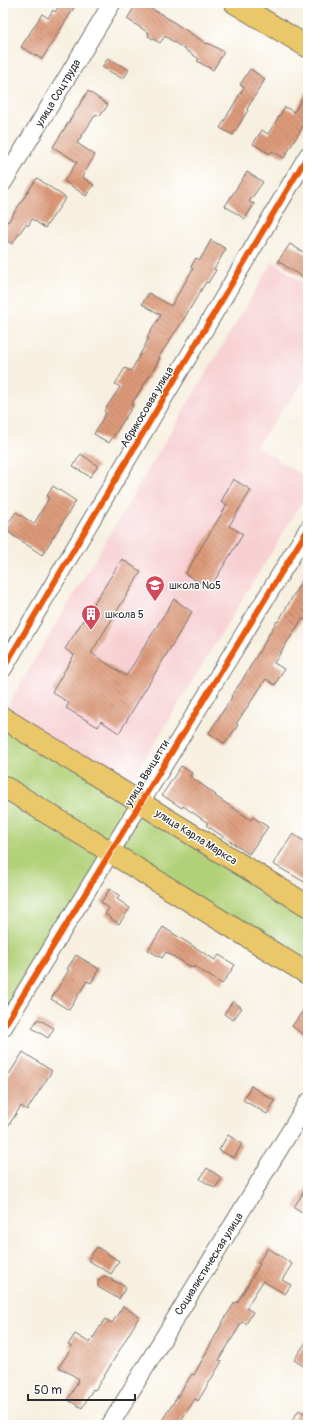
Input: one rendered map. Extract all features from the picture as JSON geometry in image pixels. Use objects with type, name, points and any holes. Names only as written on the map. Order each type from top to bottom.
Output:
[{"type":"main road","points":[[235,3],[308,47]]},
{"type":"main road","name":"улица Карла Маркса","points":[[3,718],[308,906]]},
{"type":"main road","points":[[3,786],[308,974]]},
{"type":"street","name":"улица Соцтруда","points":[[3,184],[112,3]]},
{"type":"street","name":"Абрикосовая улица","points":[[3,669],[308,155]]},
{"type":"street","name":"улица Ванцетти","points":[[3,1028],[308,529]]},
{"type":"street","name":"Социалистическая улица","points":[[110,1425],[308,1102]]},
{"type":"shaded area","name":"школа №5","points":[[273,261],[308,287],[308,376],[256,446],[308,479],[308,492],[129,785],[4,711]]},
{"type":"green space","points":[[3,716],[308,906],[308,974],[111,852],[3,1028]]},
{"type":"building","points":[[61,3],[77,3],[42,59],[21,47],[42,14],[48,18],[53,10],[55,12]]},
{"type":"building","points":[[137,3],[140,3],[161,14],[207,44],[208,43],[224,52],[213,70],[197,61],[199,59],[165,36],[160,43],[148,36],[149,33],[127,19]]},
{"type":"building","points":[[108,58],[129,70],[123,79],[102,67]]},
{"type":"building","points":[[250,69],[265,79],[233,135],[220,128],[244,87],[240,85]]},
{"type":"building","points":[[308,89],[308,118],[284,158],[272,151],[270,154],[253,144],[262,130],[268,134],[285,107],[294,112]]},
{"type":"building","points":[[88,91],[108,105],[100,116],[96,114],[77,143],[95,155],[82,177],[94,185],[86,196],[64,181],[77,162],[53,147]]},
{"type":"building","points":[[247,172],[263,182],[249,202],[254,204],[245,219],[225,206]]},
{"type":"building","points":[[37,178],[66,198],[45,228],[32,219],[28,226],[26,224],[12,244],[3,238],[3,218],[8,222]]},
{"type":"building","points":[[211,240],[226,249],[214,269],[216,270],[208,283],[206,282],[158,358],[160,358],[154,369],[131,405],[133,406],[109,443],[94,434],[106,413],[104,411],[120,387],[115,384],[125,368],[131,371],[149,338],[147,337],[161,315],[142,304],[149,293],[171,306],[193,269],[191,267],[196,258],[200,260]]},
{"type":"building","points":[[290,244],[308,255],[308,281],[278,261]]},
{"type":"building","points":[[81,454],[98,466],[90,477],[73,466]]},
{"type":"building","points":[[233,479],[251,490],[229,526],[243,534],[210,588],[185,574],[227,505],[221,502]]},
{"type":"building","points":[[53,486],[76,501],[42,555],[4,529],[16,512],[34,524],[49,498],[47,496]]},
{"type":"building","name":"школа 5","points":[[122,559],[141,572],[91,653],[126,676],[174,599],[192,612],[119,733],[101,721],[98,727],[66,708],[69,703],[52,692],[74,655],[65,649]]},
{"type":"building","points":[[308,570],[308,622],[302,619],[274,663],[284,669],[275,685],[266,679],[236,724],[238,725],[225,744],[209,733],[277,621],[278,622]]},
{"type":"building","points":[[181,766],[192,773],[190,776],[216,795],[215,796],[251,820],[253,817],[268,827],[249,854],[206,825],[208,823],[183,806],[182,808],[162,795]]},
{"type":"building","points":[[293,834],[308,844],[308,884],[273,864]]},
{"type":"building","points":[[110,889],[120,896],[117,899],[130,908],[119,924],[105,914],[109,908],[101,902]]},
{"type":"building","points":[[163,927],[215,960],[219,955],[235,965],[222,984],[194,966],[193,968],[166,952],[162,958],[148,950]]},
{"type":"building","points":[[76,955],[99,969],[91,983],[87,981],[69,1010],[51,999],[69,970],[67,969]]},
{"type":"building","points":[[233,1001],[242,1008],[233,1020],[224,1014]]},
{"type":"building","points":[[308,1004],[308,1038],[292,1026]]},
{"type":"building","points":[[38,1019],[54,1028],[48,1038],[32,1028]]},
{"type":"building","points":[[23,1052],[52,1071],[27,1110],[21,1106],[3,1134],[3,1084]]},
{"type":"building","points":[[251,1086],[275,1101],[267,1114],[243,1100]]},
{"type":"building","points":[[228,1135],[242,1144],[234,1158],[219,1150]]},
{"type":"building","points":[[207,1168],[222,1178],[215,1188],[200,1179]]},
{"type":"building","points":[[308,1185],[308,1216],[294,1207]]},
{"type":"building","points":[[97,1247],[119,1261],[111,1274],[88,1260]]},
{"type":"building","points":[[268,1248],[292,1264],[282,1280],[291,1285],[285,1294],[263,1281],[246,1308],[253,1312],[246,1324],[242,1322],[219,1360],[222,1361],[198,1401],[195,1399],[178,1425],[159,1425],[192,1374],[194,1375],[225,1318],[235,1302],[237,1303],[260,1264],[258,1263]]},
{"type":"building","points":[[105,1276],[126,1287],[119,1299],[98,1287],[98,1280]]},
{"type":"building","points":[[123,1306],[139,1317],[103,1378],[95,1390],[93,1389],[82,1408],[68,1400],[79,1379],[59,1367],[72,1347],[68,1345],[75,1334],[90,1343],[105,1319],[112,1323]]},
{"type":"building","points":[[308,1339],[308,1369],[294,1360]]},
{"type":"building","points":[[299,1410],[308,1416],[308,1425],[289,1425]]},
{"type":"cycle path","points":[[3,669],[308,155]]},
{"type":"cycle path","points":[[3,1028],[308,529]]},
{"type":"place","name":"школа №5","points":[[155,602]]},
{"type":"place","name":"школа 5","points":[[91,631]]}]
